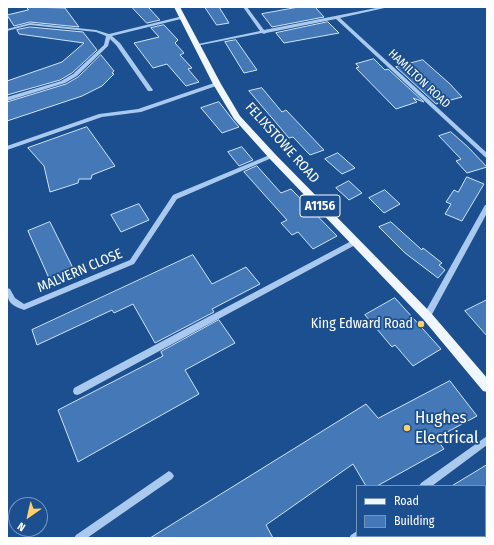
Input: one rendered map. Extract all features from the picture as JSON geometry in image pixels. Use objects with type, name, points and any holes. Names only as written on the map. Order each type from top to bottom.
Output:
[{"type":"main road","name":"FELIXSTOWE ROAD","points":[[177,7],[217,84],[237,117],[272,156],[427,316],[487,388]]},
{"type":"street","points":[[245,7],[264,32]]},
{"type":"street","points":[[198,45],[338,17],[375,8],[387,7]]},
{"type":"street","name":"HAMILTON ROAD","points":[[338,17],[487,156]]},
{"type":"street","points":[[109,35],[184,18]]},
{"type":"street","points":[[7,30],[30,24],[96,31],[109,35],[118,44],[150,90]]},
{"type":"street","points":[[7,100],[63,82],[75,75],[106,45],[109,35]]},
{"type":"street","points":[[7,148],[101,115],[139,111],[217,84]]},
{"type":"street","name":"MALVERN CLOSE","points":[[7,291],[12,300],[24,307],[132,262],[175,197],[272,156]]},
{"type":"street","points":[[427,316],[487,207]]},
{"type":"street","points":[[77,391],[355,242]]},
{"type":"street","points":[[425,485],[487,440]]},
{"type":"street","points":[[79,538],[169,476]]},
{"type":"building","points":[[27,7],[65,8],[79,27],[30,22],[14,26],[7,15],[28,10]]},
{"type":"building","points":[[132,7],[148,7],[160,20],[147,23]]},
{"type":"building","points":[[205,7],[219,7],[229,23],[217,25]]},
{"type":"building","points":[[299,7],[315,7],[324,17],[272,27],[262,14]]},
{"type":"building","points":[[328,22],[339,33],[284,43],[276,33]]},
{"type":"building","points":[[164,25],[178,40],[175,43],[184,53],[180,55],[192,68],[188,69],[199,82],[186,86],[167,64],[153,68],[134,43],[159,37],[151,28]]},
{"type":"building","points":[[30,27],[83,32],[97,50],[72,73],[60,80],[7,95],[7,81],[62,62],[84,43],[19,34],[17,30]]},
{"type":"building","points":[[236,40],[257,70],[244,73],[225,42]]},
{"type":"building","points":[[101,55],[114,71],[112,73],[114,74],[102,86],[82,96],[7,121],[7,102],[66,84],[78,77]]},
{"type":"building","points":[[374,59],[385,70],[388,69],[424,102],[413,98],[417,102],[396,109],[356,68],[359,67],[356,64]]},
{"type":"building","points":[[423,60],[462,97],[436,104],[396,67]]},
{"type":"building","points":[[262,88],[282,112],[286,110],[324,150],[310,155],[293,137],[289,138],[249,91]]},
{"type":"building","points":[[219,102],[239,127],[222,133],[201,108]]},
{"type":"building","points":[[87,127],[115,166],[92,175],[91,179],[79,179],[78,183],[50,192],[44,166],[28,148]]},
{"type":"building","points":[[451,132],[487,167],[467,173],[456,161],[461,159],[439,136]]},
{"type":"building","points":[[242,147],[253,160],[239,166],[228,152]]},
{"type":"building","points":[[338,153],[355,168],[342,174],[325,159]]},
{"type":"building","points":[[257,166],[281,193],[291,189],[337,236],[313,249],[298,232],[292,235],[281,223],[287,220],[244,172]]},
{"type":"building","points":[[467,177],[484,184],[462,221],[445,214],[451,204],[446,202],[454,190],[458,192]]},
{"type":"building","points":[[349,181],[362,193],[349,200],[336,188]]},
{"type":"building","points":[[385,190],[400,204],[384,213],[369,198]]},
{"type":"building","points":[[139,204],[149,220],[121,232],[111,215]]},
{"type":"building","points":[[50,222],[76,274],[52,285],[28,231]]},
{"type":"building","points":[[391,222],[422,250],[423,248],[442,263],[439,265],[445,270],[438,278],[405,253],[379,227]]},
{"type":"building","points":[[193,255],[212,284],[246,267],[260,284],[212,309],[214,312],[155,343],[133,304],[114,313],[112,310],[37,345],[32,330]]},
{"type":"building","points":[[395,298],[441,349],[413,366],[395,345],[392,347],[365,315]]},
{"type":"building","points":[[487,300],[487,336],[465,311]]},
{"type":"building","points":[[219,320],[235,343],[185,370],[199,394],[78,462],[58,410],[163,356],[161,352]]},
{"type":"building","points":[[450,381],[477,416],[436,438],[444,449],[379,485],[365,485],[353,464],[266,525],[273,538],[150,538],[366,404],[378,418]]},
{"type":"building","points":[[487,465],[487,486],[454,485]]},
{"type":"place","name":"King Edward Road","points":[[421,324]]},
{"type":"place","name":"Hughes Electrical","points":[[407,428]]}]
